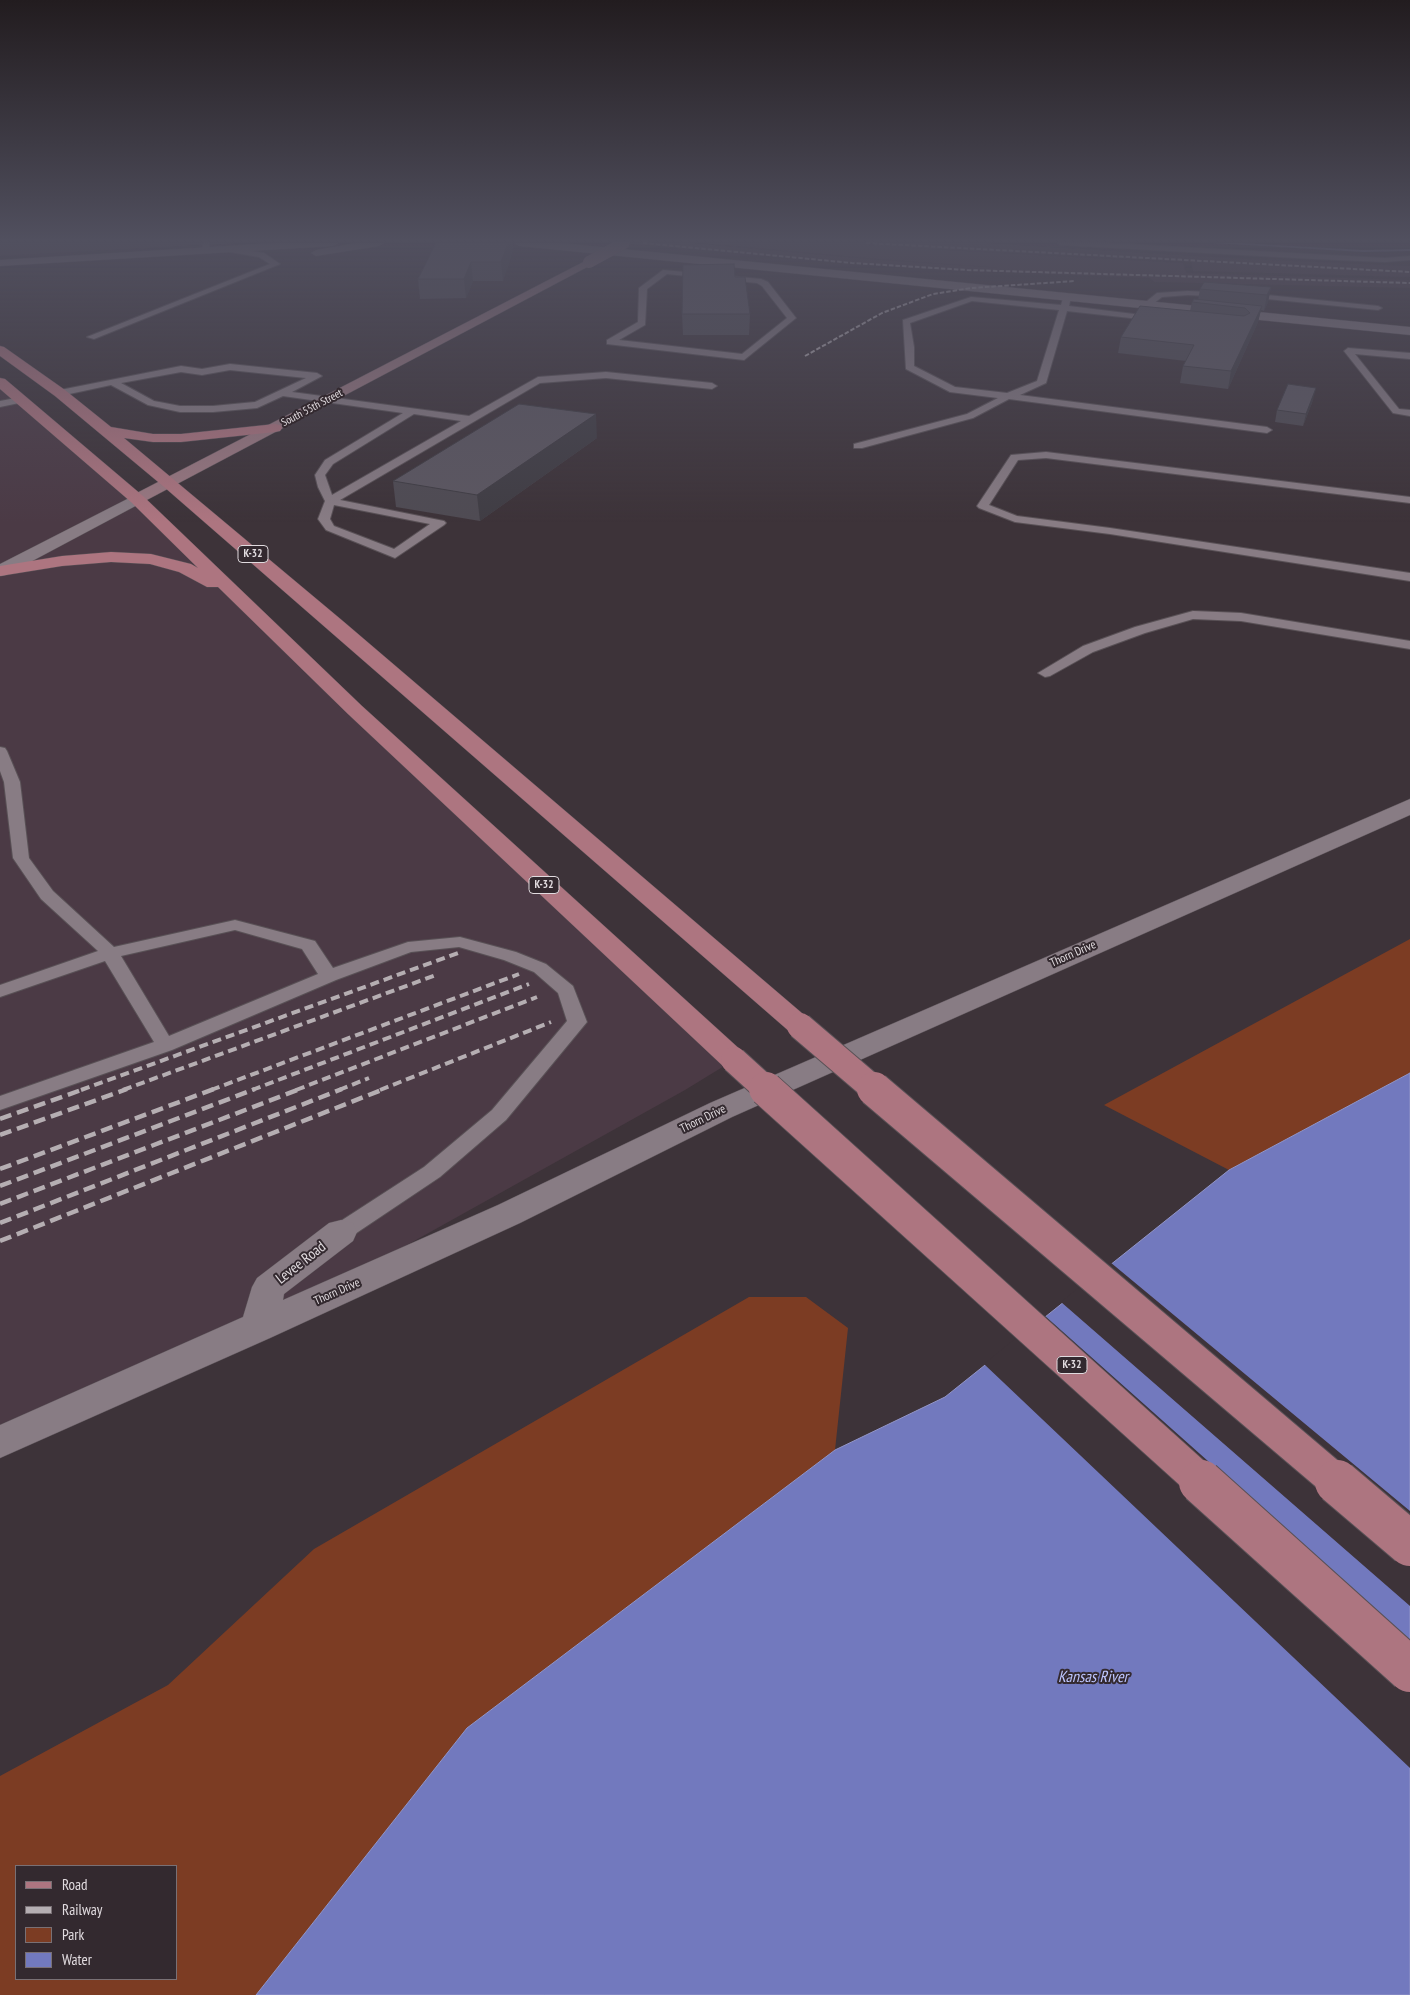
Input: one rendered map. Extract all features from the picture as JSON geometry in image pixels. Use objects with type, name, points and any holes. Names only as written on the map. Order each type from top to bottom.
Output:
[{"type":"main road","name":"South 55th Street","points":[[137,500],[449,336]]},
{"type":"main road","name":"K-32","points":[[0,350],[60,393],[169,483],[800,1026],[1410,1544]]},
{"type":"main road","name":"K-32","points":[[0,382],[137,500],[241,598],[355,710],[734,1060],[1410,1670]]},
{"type":"main road","points":[[105,431],[153,438],[181,438],[275,428]]},
{"type":"main road","points":[[0,571],[62,561],[111,557],[152,559],[185,568],[241,598]]},
{"type":"street","name":"South 55th Street","points":[[0,571],[137,500]]},
{"type":"street","name":"Thorn Drive","points":[[0,1442],[509,1214],[721,1110],[1410,806]]},
{"type":"street","name":"Levee Road","points":[[258,1328],[269,1287],[341,1232]]},
{"type":"lane","points":[[619,336],[610,342],[744,357],[770,336]]},
{"type":"lane","points":[[908,336],[909,368],[953,390],[1267,430]]},
{"type":"lane","points":[[858,446],[970,416],[1008,396],[1041,383],[1055,336]]},
{"type":"lane","points":[[1410,356],[1348,351],[1396,411],[1410,413]]},
{"type":"lane","points":[[60,393],[112,382],[181,369],[202,372],[230,367],[317,376],[257,405],[180,409],[152,403],[112,382]]},
{"type":"lane","points":[[330,501],[440,523],[395,554],[330,528],[324,519],[330,501],[538,380],[606,375],[712,386]]},
{"type":"lane","points":[[281,393],[469,420]]},
{"type":"lane","points":[[0,404],[21,400]]},
{"type":"lane","points":[[330,501],[322,486],[320,474],[329,462],[412,411]]},
{"type":"lane","points":[[1410,500],[1046,454],[1016,458],[983,506],[1015,519],[1110,531],[1410,577]]},
{"type":"lane","points":[[1045,673],[1088,649],[1140,630],[1192,615],[1241,617],[1410,645]]},
{"type":"lane","points":[[0,751],[12,782],[21,858],[47,895],[110,953],[165,1044]]},
{"type":"lane","points":[[0,991],[110,953],[235,925],[309,945],[329,976]]},
{"type":"lane","points":[[0,1103],[165,1044],[329,976],[408,947],[460,942],[510,956],[540,968],[566,990],[577,1022],[498,1116],[432,1172],[341,1232]]},
{"type":"shaded area","points":[[0,384],[241,598],[734,1060],[685,1090],[258,1328],[0,1442]]},
{"type":"green space","points":[[1410,939],[1410,1073],[1229,1170],[1104,1105]]},
{"type":"green space","points":[[749,1297],[806,1297],[848,1328],[835,1450],[467,1728],[256,1995],[0,1995],[0,1776],[168,1685],[314,1549]]},
{"type":"water","name":"Kansas River","points":[[1410,1073],[1410,1995],[256,1995],[467,1728],[835,1450],[945,1397],[1229,1170]]},
{"type":"pier","points":[[1110,1262],[1410,1511],[1410,1606],[1061,1302]]},
{"type":"pier","points":[[1044,1315],[1410,1641],[1410,1768],[984,1364]]},
{"type":"building","points":[[1248,336],[1231,371],[1183,366],[1194,345],[1121,337]]},
{"type":"building","points":[[1288,384],[1316,388],[1306,414],[1277,410]]},
{"type":"building","points":[[519,404],[596,414],[477,495],[393,481]]},
{"type":"railway","points":[[805,356],[841,336]]},
{"type":"railway","points":[[81,1090],[458,953]]},
{"type":"railway","points":[[211,1090],[519,974]]},
{"type":"railway","points":[[123,1090],[436,975]]},
{"type":"railway","points":[[252,1090],[529,984]]},
{"type":"railway","points":[[296,1090],[537,997]]},
{"type":"railway","points":[[380,1090],[551,1022]]},
{"type":"railway","points":[[339,1090],[369,1078]]},
{"type":"railway","points":[[0,1119],[84,1089]]},
{"type":"railway","points":[[0,1135],[127,1089]]},
{"type":"railway","points":[[0,1169],[214,1089]]},
{"type":"railway","points":[[0,1186],[255,1089]]},
{"type":"railway","points":[[0,1204],[300,1089]]},
{"type":"railway","points":[[0,1223],[342,1089]]},
{"type":"railway","points":[[0,1241],[384,1089]]}]
